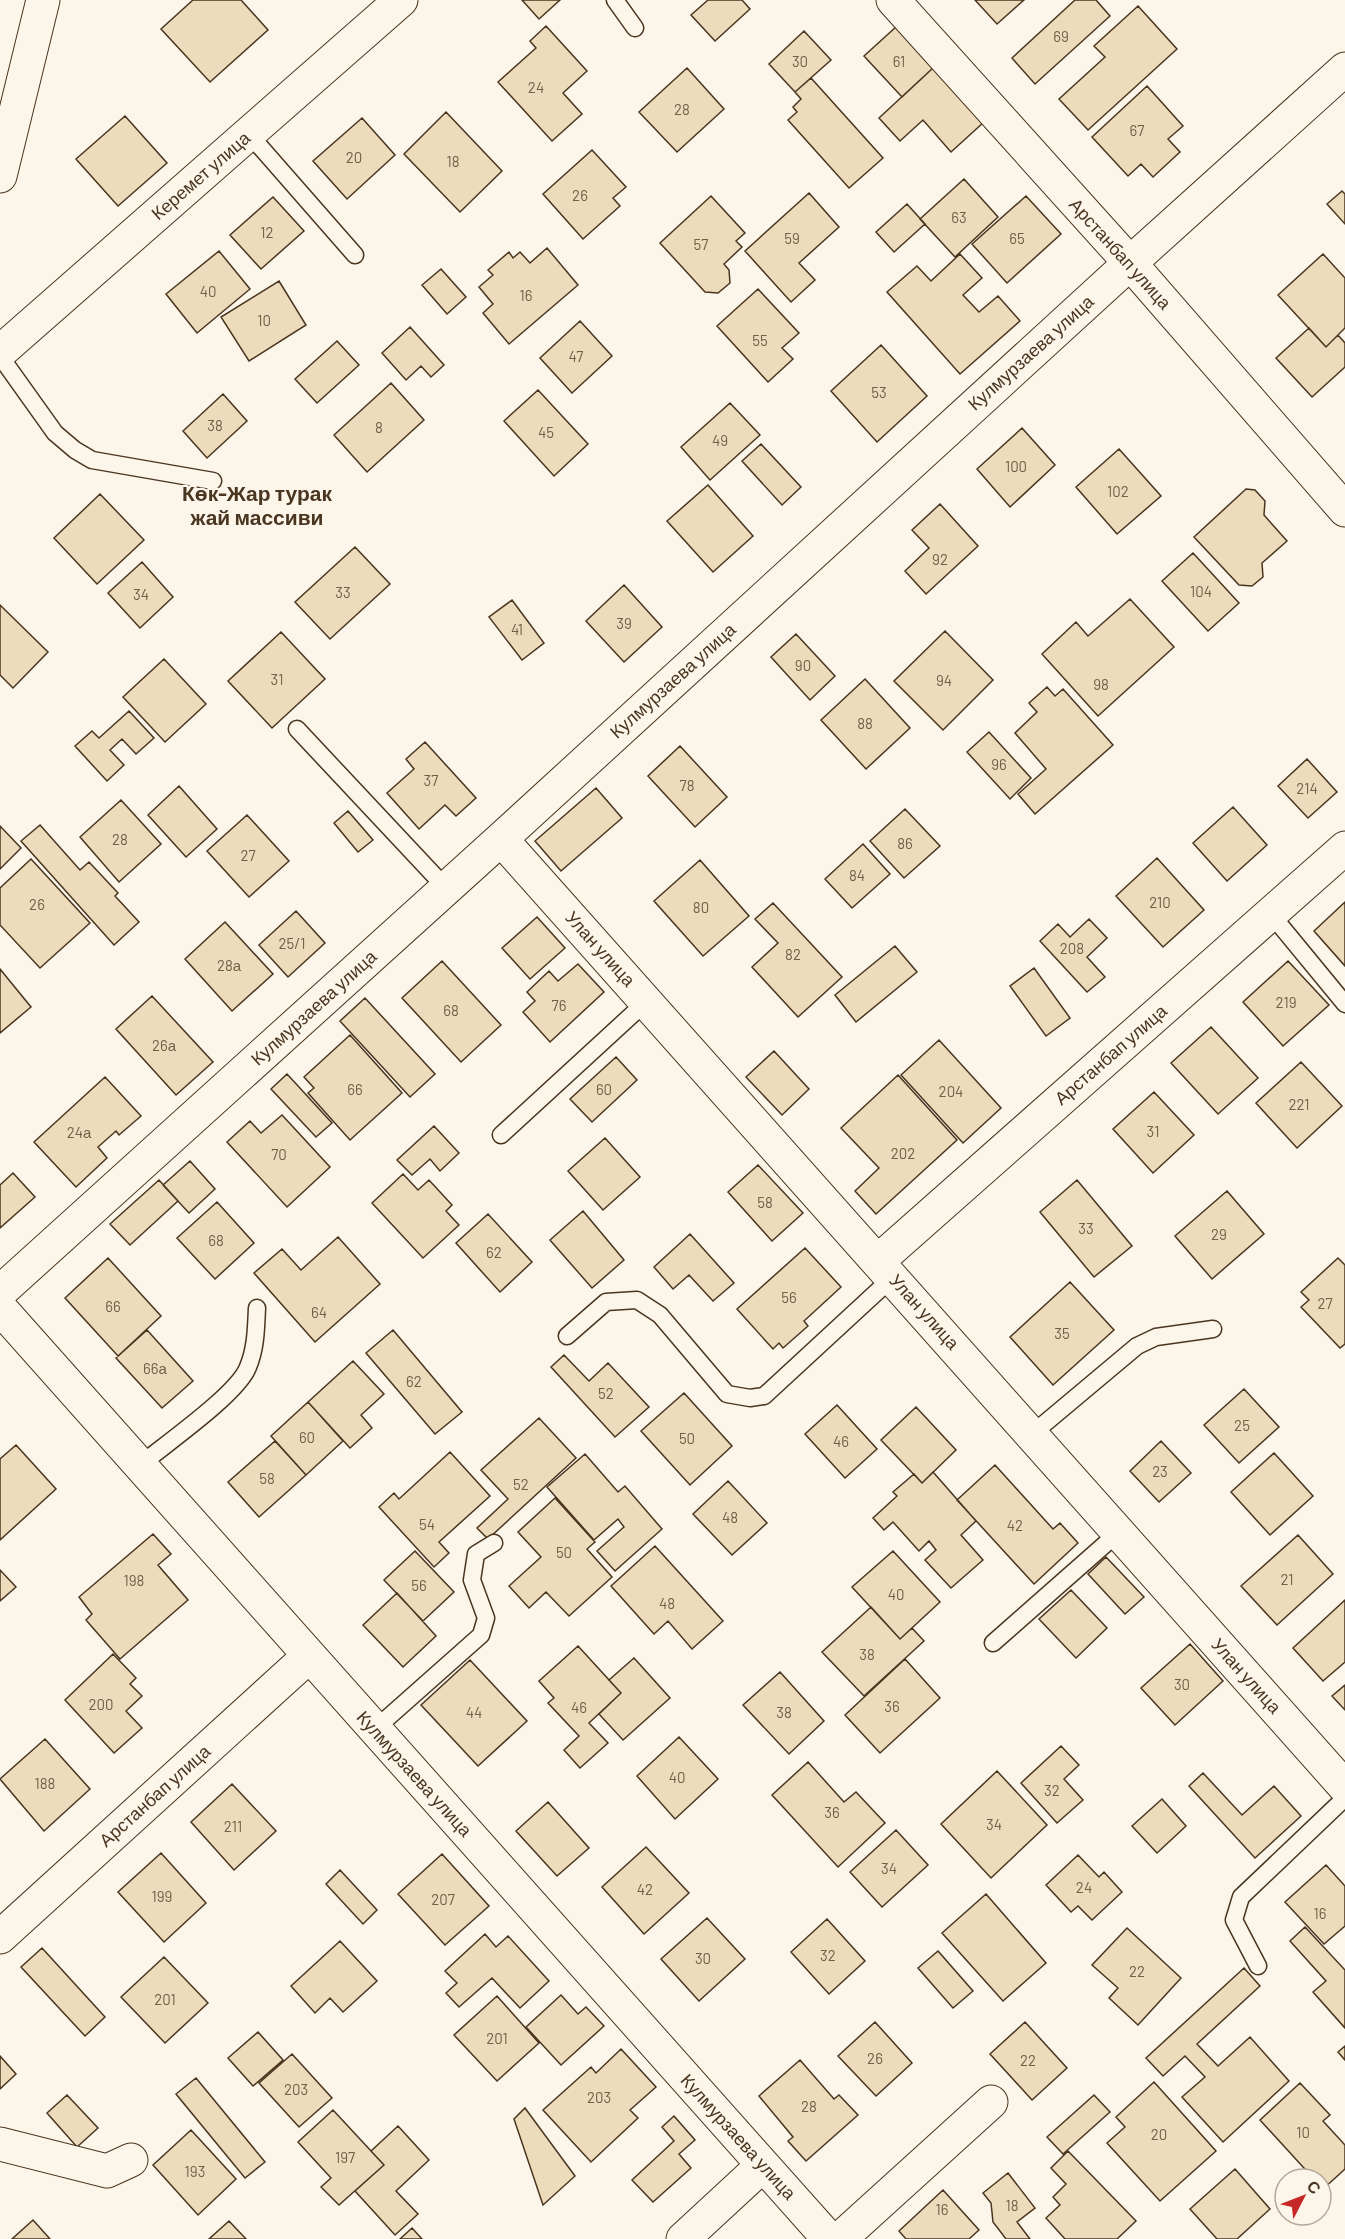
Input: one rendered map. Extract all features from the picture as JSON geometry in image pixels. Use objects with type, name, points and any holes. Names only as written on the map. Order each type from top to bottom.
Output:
[{"type":"street","name":"Керемет улица","points":[[0,354],[401,0]]},
{"type":"street","name":"Арстанбап улица","points":[[893,0],[1130,263],[1345,510]]},
{"type":"street","points":[[0,176],[36,5]]},
{"type":"street","name":"Кулмурзаева улица","points":[[0,1292],[501,839],[1345,69]]},
{"type":"street","name":"Улан улица","points":[[501,839],[1345,1787]]},
{"type":"street","name":"Арстанбап улица","points":[[885,1269],[1345,848]]},
{"type":"street","name":"Кулмурзаева улица","points":[[0,1308],[829,2239]]},
{"type":"street","name":"Арстанбап улица","points":[[0,1937],[309,1656]]},
{"type":"street","points":[[840,2239],[991,2102]]},
{"type":"street","points":[[0,2144],[107,2171],[131,2160]]},
{"type":"street","points":[[683,2239],[763,2166]]},
{"type":"lane","points":[[615,0],[635,28]]},
{"type":"lane","points":[[249,134],[355,255]]},
{"type":"lane","points":[[0,354],[55,433],[75,450],[92,460],[213,481]]},
{"type":"lane","points":[[297,729],[446,888]]},
{"type":"lane","points":[[1271,914],[1345,1004]]},
{"type":"lane","points":[[501,1135],[647,1001]]},
{"type":"lane","points":[[567,1336],[606,1302],[637,1300],[660,1315],[727,1394],[750,1398],[764,1396],[885,1269]]},
{"type":"lane","points":[[139,1466],[225,1397],[248,1370],[255,1345],[257,1308]]},
{"type":"lane","points":[[1032,1434],[1137,1346],[1156,1337],[1213,1329]]},
{"type":"lane","points":[[993,1642],[1119,1532]]},
{"type":"lane","points":[[375,1729],[481,1635],[486,1618],[472,1580],[476,1554],[494,1543]]},
{"type":"lane","points":[[1258,1966],[1234,1920],[1241,1897],[1345,1798]]},
{"type":"building","points":[[193,0],[241,0],[268,30],[210,82],[161,29]]},
{"type":"building","points":[[522,0],[560,0],[539,19]]},
{"type":"building","points":[[708,0],[742,0],[750,9],[715,41],[691,15]]},
{"type":"building","points":[[975,0],[1024,0],[997,24]]},
{"type":"building","points":[[1075,0],[1096,0],[1110,16],[1035,84],[1012,58]]},
{"type":"building","points":[[1138,6],[1177,49],[1088,130],[1059,99],[1105,57],[1094,46]]},
{"type":"building","points":[[546,26],[587,71],[563,93],[582,114],[552,141],[498,82],[536,48],[530,41]]},
{"type":"building","points":[[897,26],[934,67],[902,97],[864,56]]},
{"type":"building","points":[[804,31],[831,60],[795,92],[769,64]]},
{"type":"building","points":[[934,67],[984,122],[951,152],[923,120],[900,141],[879,118]]},
{"type":"building","points":[[687,68],[724,109],[677,152],[639,112]]},
{"type":"building","points":[[811,78],[883,158],[849,188],[788,120],[797,112],[793,107],[801,99],[795,92]]},
{"type":"building","points":[[1147,86],[1183,126],[1168,139],[1180,152],[1153,177],[1141,164],[1128,176],[1092,137]]},
{"type":"building","points":[[446,112],[502,171],[460,212],[404,154]]},
{"type":"building","points":[[125,116],[167,163],[118,206],[76,159]]},
{"type":"building","points":[[362,118],[395,155],[347,199],[313,161]]},
{"type":"building","points":[[592,150],[626,187],[613,198],[620,206],[583,239],[543,194]]},
{"type":"building","points":[[964,179],[998,217],[955,257],[920,219]]},
{"type":"building","points":[[1342,191],[1345,194],[1345,224],[1327,204]]},
{"type":"building","points":[[809,193],[839,227],[799,263],[815,280],[791,302],[745,251]]},
{"type":"building","points":[[711,196],[745,233],[736,241],[742,247],[724,264],[729,270],[730,283],[718,293],[705,292],[660,243]]},
{"type":"building","points":[[1026,196],[1061,234],[1007,283],[972,244]]},
{"type":"building","points":[[273,197],[304,231],[261,269],[230,235]]},
{"type":"building","points":[[907,204],[925,224],[894,252],[876,232]]},
{"type":"building","points":[[547,248],[578,285],[509,344],[483,313],[493,304],[479,287],[493,275],[488,270],[509,252],[513,258],[520,252],[530,263]]},
{"type":"building","points":[[219,251],[250,289],[197,333],[166,294]]},
{"type":"building","points":[[960,254],[982,278],[963,295],[979,312],[998,296],[1020,321],[960,374],[887,292],[917,266],[931,281]]},
{"type":"building","points":[[1323,254],[1345,278],[1345,328],[1326,347],[1278,295]]},
{"type":"building","points":[[441,269],[466,297],[447,314],[422,285]]},
{"type":"building","points":[[279,281],[306,325],[249,361],[221,317]]},
{"type":"building","points":[[758,289],[799,333],[782,348],[793,359],[768,382],[717,326]]},
{"type":"building","points":[[580,321],[612,356],[572,393],[540,358]]},
{"type":"building","points":[[410,327],[444,365],[431,377],[421,366],[406,380],[382,353]]},
{"type":"building","points":[[1309,328],[1326,347],[1338,335],[1345,343],[1345,367],[1312,397],[1276,358]]},
{"type":"building","points":[[337,341],[359,365],[317,403],[295,379]]},
{"type":"building","points":[[881,345],[927,396],[877,442],[831,391]]},
{"type":"building","points":[[391,383],[424,420],[367,472],[334,435]]},
{"type":"building","points":[[538,390],[588,444],[554,476],[504,421]]},
{"type":"building","points":[[223,394],[247,421],[207,458],[183,431]]},
{"type":"building","points":[[730,403],[760,435],[710,480],[681,447]]},
{"type":"building","points":[[1022,428],[1055,465],[1010,507],[977,469]]},
{"type":"building","points":[[761,444],[801,487],[782,505],[742,461]]},
{"type":"building","points":[[1119,449],[1161,496],[1117,534],[1076,487]]},
{"type":"building","points":[[708,485],[753,536],[713,572],[667,521]]},
{"type":"building","points":[[1246,489],[1255,490],[1265,501],[1264,515],[1287,541],[1262,563],[1263,577],[1252,586],[1239,585],[1194,537]]},
{"type":"building","points":[[100,494],[144,540],[97,584],[54,538]]},
{"type":"building","points":[[940,504],[978,546],[926,594],[905,571],[929,548],[912,530]]},
{"type":"building","points":[[355,547],[390,584],[330,639],[295,602]]},
{"type":"building","points":[[1193,553],[1239,603],[1208,631],[1162,581]]},
{"type":"building","points":[[142,562],[173,597],[140,628],[108,593]]},
{"type":"building","points":[[624,585],[662,627],[624,662],[586,621]]},
{"type":"building","points":[[1130,599],[1174,647],[1098,716],[1042,654],[1076,622],[1088,636]]},
{"type":"building","points":[[512,600],[544,643],[522,660],[489,617]]},
{"type":"building","points":[[0,605],[48,652],[13,688],[0,675]]},
{"type":"building","points":[[945,631],[993,680],[943,730],[894,681]]},
{"type":"building","points":[[281,632],[325,679],[272,728],[228,681]]},
{"type":"building","points":[[796,634],[835,676],[810,700],[771,657]]},
{"type":"building","points":[[164,659],[206,704],[165,742],[123,697]]},
{"type":"building","points":[[865,679],[910,728],[866,769],[821,720]]},
{"type":"building","points":[[1047,687],[1055,696],[1063,689],[1113,745],[1035,814],[1018,794],[1046,769],[1015,733],[1037,712],[1029,703]]},
{"type":"building","points":[[129,711],[154,738],[136,754],[122,739],[110,750],[124,765],[107,781],[75,746],[92,731],[99,738]]},
{"type":"building","points":[[989,732],[1031,778],[1010,799],[967,752]]},
{"type":"building","points":[[425,742],[476,798],[456,816],[445,805],[419,829],[387,793],[414,769],[406,759]]},
{"type":"building","points":[[680,746],[727,797],[695,827],[648,776]]},
{"type":"building","points":[[1307,759],[1337,792],[1308,818],[1278,786]]},
{"type":"building","points":[[179,786],[217,829],[186,857],[148,815]]},
{"type":"building","points":[[596,788],[622,818],[561,871],[535,841]]},
{"type":"building","points":[[121,800],[161,844],[119,882],[80,837]]},
{"type":"building","points":[[1233,807],[1267,845],[1227,881],[1193,843]]},
{"type":"building","points":[[905,809],[940,846],[904,878],[870,841]]},
{"type":"building","points":[[348,811],[373,840],[358,852],[334,823]]},
{"type":"building","points":[[247,815],[289,861],[249,897],[207,851]]},
{"type":"building","points":[[40,825],[80,870],[89,862],[118,893],[115,896],[139,922],[114,945],[21,841]]},
{"type":"building","points":[[0,826],[21,848],[0,869]]},
{"type":"building","points":[[863,844],[890,874],[852,908],[825,879]]},
{"type":"building","points":[[1157,858],[1204,910],[1163,947],[1116,896]]},
{"type":"building","points":[[31,859],[90,923],[40,968],[0,925],[0,888]]},
{"type":"building","points":[[700,860],[749,916],[703,956],[654,901]]},
{"type":"building","points":[[1345,902],[1345,966],[1314,931]]},
{"type":"building","points":[[773,903],[842,977],[798,1017],[752,967],[778,943],[755,919]]},
{"type":"building","points":[[296,911],[325,943],[288,977],[259,945]]},
{"type":"building","points":[[537,917],[565,948],[530,979],[502,948]]},
{"type":"building","points":[[1089,919],[1107,938],[1087,957],[1105,977],[1087,992],[1040,941],[1058,924],[1070,937]]},
{"type":"building","points":[[225,922],[273,974],[232,1011],[185,959]]},
{"type":"building","points":[[895,946],[917,972],[856,1022],[835,995]]},
{"type":"building","points":[[442,961],[501,1025],[461,1062],[402,998]]},
{"type":"building","points":[[1288,961],[1329,1005],[1283,1046],[1243,1002]]},
{"type":"building","points":[[578,964],[604,992],[550,1042],[523,1012],[535,1001],[527,992],[549,971],[558,981]]},
{"type":"building","points":[[1034,968],[1070,1018],[1046,1036],[1010,986]]},
{"type":"building","points":[[0,969],[31,1007],[0,1033]]},
{"type":"building","points":[[152,996],[213,1062],[176,1095],[116,1029]]},
{"type":"building","points":[[365,998],[435,1074],[410,1097],[340,1021]]},
{"type":"building","points":[[1211,1027],[1258,1078],[1218,1114],[1171,1063]]},
{"type":"building","points":[[350,1035],[402,1093],[350,1140],[308,1093],[314,1088],[304,1077]]},
{"type":"building","points":[[939,1040],[1001,1108],[963,1143],[901,1075]]},
{"type":"building","points":[[774,1051],[809,1089],[782,1115],[746,1077]]},
{"type":"building","points":[[616,1057],[637,1080],[592,1122],[570,1099]]},
{"type":"building","points":[[1301,1062],[1342,1106],[1297,1148],[1256,1103]]},
{"type":"building","points":[[287,1074],[332,1123],[316,1137],[271,1089]]},
{"type":"building","points":[[898,1075],[957,1140],[876,1214],[855,1191],[879,1168],[841,1128]]},
{"type":"building","points":[[105,1077],[141,1116],[119,1135],[116,1131],[98,1147],[107,1158],[76,1187],[34,1142]]},
{"type":"building","points":[[1154,1092],[1194,1135],[1153,1173],[1113,1129]]},
{"type":"building","points":[[282,1115],[330,1167],[287,1207],[227,1142],[250,1121],[261,1133]]},
{"type":"building","points":[[434,1126],[459,1153],[440,1171],[430,1159],[412,1175],[397,1160]]},
{"type":"building","points":[[605,1138],[640,1177],[603,1210],[568,1171]]},
{"type":"building","points":[[190,1161],[215,1189],[189,1213],[163,1185]]},
{"type":"building","points":[[758,1165],[803,1213],[772,1241],[728,1192]]},
{"type":"building","points":[[13,1173],[35,1197],[0,1228],[0,1185]]},
{"type":"building","points":[[403,1174],[418,1190],[429,1180],[452,1205],[446,1211],[459,1225],[423,1258],[372,1203]]},
{"type":"building","points":[[159,1180],[178,1201],[130,1245],[110,1224]]},
{"type":"building","points":[[1077,1180],[1132,1246],[1094,1277],[1040,1212]]},
{"type":"building","points":[[1227,1191],[1264,1234],[1212,1279],[1175,1236]]},
{"type":"building","points":[[217,1202],[254,1243],[215,1279],[177,1238]]},
{"type":"building","points":[[583,1211],[624,1260],[592,1288],[550,1240]]},
{"type":"building","points":[[488,1214],[532,1262],[500,1292],[456,1243]]},
{"type":"building","points":[[690,1234],[734,1283],[713,1301],[689,1275],[673,1289],[654,1267]]},
{"type":"building","points":[[338,1237],[380,1284],[315,1342],[254,1273],[282,1249],[301,1270]]},
{"type":"building","points":[[805,1248],[841,1287],[804,1321],[808,1326],[783,1348],[779,1343],[773,1349],[737,1309]]},
{"type":"building","points":[[108,1258],[161,1316],[118,1356],[65,1298]]},
{"type":"building","points":[[1338,1258],[1345,1265],[1345,1344],[1340,1348],[1301,1307],[1309,1300],[1301,1292]]},
{"type":"building","points":[[1070,1282],[1114,1330],[1053,1385],[1010,1337]]},
{"type":"building","points":[[147,1330],[193,1381],[162,1408],[116,1358]]},
{"type":"building","points":[[393,1330],[462,1412],[435,1434],[366,1353]]},
{"type":"building","points":[[564,1355],[589,1381],[608,1363],[649,1407],[615,1437],[551,1367]]},
{"type":"building","points":[[353,1361],[384,1394],[361,1415],[372,1428],[350,1448],[308,1402]]},
{"type":"building","points":[[1244,1389],[1279,1427],[1239,1463],[1204,1425]]},
{"type":"building","points":[[684,1393],[732,1446],[690,1485],[641,1431]]},
{"type":"building","points":[[308,1402],[343,1441],[306,1475],[271,1436]]},
{"type":"building","points":[[837,1405],[877,1449],[845,1478],[805,1434]]},
{"type":"building","points":[[916,1407],[956,1450],[922,1483],[881,1440]]},
{"type":"building","points":[[539,1418],[576,1458],[488,1539],[477,1528],[508,1499],[481,1470]]},
{"type":"building","points":[[275,1441],[306,1475],[259,1517],[228,1482]]},
{"type":"building","points":[[1161,1441],[1191,1473],[1159,1502],[1130,1471]]},
{"type":"building","points":[[16,1445],[56,1489],[0,1540],[0,1459]]},
{"type":"building","points":[[450,1452],[490,1496],[439,1542],[449,1553],[434,1567],[379,1507],[394,1493],[399,1499]]},
{"type":"building","points":[[1274,1453],[1313,1496],[1270,1535],[1231,1492]]},
{"type":"building","points":[[585,1454],[618,1492],[625,1486],[662,1529],[615,1571],[597,1551],[624,1527],[618,1519],[594,1540],[547,1487]]},
{"type":"building","points":[[995,1465],[1053,1529],[1060,1523],[1078,1543],[1034,1584],[957,1500]]},
{"type":"building","points":[[933,1472],[976,1521],[961,1535],[983,1560],[951,1588],[925,1560],[936,1550],[929,1541],[919,1551],[893,1522],[884,1530],[873,1518],[897,1496],[893,1492],[914,1474],[922,1483]]},
{"type":"building","points":[[728,1481],[767,1523],[732,1555],[693,1514]]},
{"type":"building","points":[[555,1498],[595,1542],[587,1549],[612,1577],[569,1616],[546,1592],[529,1608],[509,1586],[541,1557],[518,1532]]},
{"type":"building","points":[[153,1534],[171,1554],[158,1565],[188,1600],[120,1659],[86,1620],[92,1614],[79,1597]]},
{"type":"building","points":[[1298,1535],[1333,1574],[1277,1625],[1241,1586]]},
{"type":"building","points":[[655,1546],[723,1621],[692,1649],[668,1621],[654,1634],[611,1586]]},
{"type":"building","points":[[415,1551],[454,1592],[423,1621],[384,1580]]},
{"type":"building","points":[[893,1551],[940,1602],[900,1639],[852,1587]]},
{"type":"building","points":[[1106,1557],[1144,1597],[1125,1614],[1088,1574]]},
{"type":"building","points":[[0,1570],[16,1587],[0,1601]]},
{"type":"building","points":[[1071,1590],[1107,1628],[1076,1658],[1039,1619]]},
{"type":"building","points":[[397,1593],[436,1636],[403,1667],[363,1625]]},
{"type":"building","points":[[1345,1600],[1345,1662],[1323,1681],[1293,1648]]},
{"type":"building","points":[[871,1607],[900,1639],[912,1628],[924,1641],[864,1696],[822,1652]]},
{"type":"building","points":[[1190,1644],[1223,1681],[1175,1725],[1141,1688]]},
{"type":"building","points":[[578,1646],[621,1693],[589,1723],[608,1743],[580,1768],[564,1750],[579,1736],[548,1703],[554,1698],[539,1681]]},
{"type":"building","points":[[113,1654],[136,1678],[130,1684],[142,1696],[126,1711],[142,1728],[114,1753],[65,1700]]},
{"type":"building","points":[[634,1658],[670,1698],[623,1740],[599,1714],[621,1693],[609,1680]]},
{"type":"building","points":[[905,1659],[940,1698],[880,1753],[845,1715]]},
{"type":"building","points":[[470,1660],[527,1721],[478,1766],[421,1705]]},
{"type":"building","points":[[780,1672],[824,1721],[789,1754],[743,1705]]},
{"type":"building","points":[[1345,1685],[1345,1710],[1332,1696]]},
{"type":"building","points":[[679,1737],[718,1779],[675,1819],[637,1776]]},
{"type":"building","points":[[45,1739],[90,1789],[44,1831],[0,1779]]},
{"type":"building","points":[[1061,1746],[1079,1765],[1064,1779],[1083,1800],[1057,1823],[1021,1783]]},
{"type":"building","points":[[808,1762],[844,1802],[856,1792],[885,1823],[838,1867],[772,1795]]},
{"type":"building","points":[[997,1771],[1047,1825],[991,1878],[941,1824]]},
{"type":"building","points":[[1203,1773],[1242,1815],[1274,1786],[1301,1816],[1255,1858],[1189,1786]]},
{"type":"building","points":[[232,1784],[276,1831],[234,1870],[191,1822]]},
{"type":"building","points":[[1162,1799],[1186,1826],[1157,1853],[1132,1826]]},
{"type":"building","points":[[548,1802],[589,1848],[557,1876],[516,1831]]},
{"type":"building","points":[[896,1830],[928,1865],[882,1907],[850,1872]]},
{"type":"building","points":[[646,1847],[689,1893],[644,1934],[602,1887]]},
{"type":"building","points":[[161,1853],[206,1903],[164,1942],[118,1892]]},
{"type":"building","points":[[442,1854],[489,1906],[445,1945],[398,1894]]},
{"type":"building","points":[[1078,1855],[1099,1877],[1104,1872],[1122,1892],[1092,1920],[1078,1906],[1071,1912],[1046,1885]]},
{"type":"building","points":[[1326,1865],[1345,1886],[1345,1926],[1324,1944],[1285,1902]]},
{"type":"building","points":[[340,1870],[377,1910],[363,1924],[326,1884]]},
{"type":"building","points":[[986,1894],[1046,1963],[1003,2001],[942,1933]]},
{"type":"building","points":[[707,1918],[745,1959],[699,2001],[661,1959]]},
{"type":"building","points":[[827,1919],[865,1961],[829,1994],[791,1952]]},
{"type":"building","points":[[1305,1927],[1345,1970],[1345,2028],[1313,1992],[1326,1981],[1290,1941]]},
{"type":"building","points":[[1127,1928],[1181,1978],[1138,2025],[1109,1998],[1118,1988],[1092,1965]]},
{"type":"building","points":[[485,1934],[496,1947],[508,1936],[549,1981],[520,2008],[492,1978],[459,2007],[446,1993],[457,1983],[445,1971]]},
{"type":"building","points":[[340,1941],[377,1981],[343,2012],[330,1998],[315,2013],[291,1986]]},
{"type":"building","points":[[42,1948],[105,2017],[85,2036],[21,1967]]},
{"type":"building","points":[[938,1951],[973,1991],[953,2008],[918,1968]]},
{"type":"building","points":[[164,1957],[208,2003],[165,2043],[121,1997]]},
{"type":"building","points":[[1244,1968],[1260,1986],[1197,2044],[1218,2066],[1250,2037],[1289,2081],[1223,2142],[1182,2097],[1205,2077],[1185,2056],[1163,2076],[1146,2058]]},
{"type":"building","points":[[561,1995],[578,2014],[586,2007],[604,2026],[561,2065],[526,2027]]},
{"type":"building","points":[[497,1996],[539,2043],[497,2081],[454,2035]]},
{"type":"building","points":[[875,2022],[912,2063],[876,2096],[838,2056]]},
{"type":"building","points":[[1025,2022],[1067,2068],[1032,2100],[990,2054]]},
{"type":"building","points":[[258,2032],[283,2060],[253,2086],[228,2058]]},
{"type":"building","points":[[1345,2046],[1345,2060],[1338,2052]]},
{"type":"building","points":[[621,2049],[656,2087],[630,2110],[638,2118],[591,2162],[543,2110],[591,2067],[596,2073]]},
{"type":"building","points":[[292,2054],[332,2098],[299,2127],[259,2083]]},
{"type":"building","points":[[0,2056],[16,2074],[0,2089]]},
{"type":"building","points":[[800,2060],[834,2099],[839,2095],[858,2115],[806,2161],[788,2141],[793,2137],[759,2096]]},
{"type":"building","points":[[196,2078],[265,2162],[245,2178],[176,2094]]},
{"type":"building","points":[[1154,2082],[1216,2151],[1160,2201],[1107,2143],[1125,2127],[1116,2117]]},
{"type":"building","points":[[1300,2083],[1330,2115],[1323,2121],[1345,2145],[1345,2169],[1333,2180],[1333,2167],[1303,2167],[1260,2120]]},
{"type":"building","points":[[67,2095],[98,2128],[77,2147],[47,2113]]},
{"type":"building","points":[[1094,2095],[1110,2112],[1063,2154],[1047,2137]]},
{"type":"building","points":[[525,2108],[575,2176],[543,2205],[514,2119]]},
{"type":"building","points":[[333,2110],[384,2165],[339,2205],[321,2187],[331,2178],[298,2142]]},
{"type":"building","points":[[674,2116],[695,2140],[679,2154],[691,2168],[653,2202],[632,2180],[674,2141],[662,2127]]},
{"type":"building","points":[[398,2126],[429,2160],[396,2191],[418,2214],[395,2235],[355,2191],[384,2165],[371,2151]]},
{"type":"building","points":[[191,2130],[236,2179],[198,2215],[153,2165]]},
{"type":"building","points":[[1068,2151],[1136,2221],[1117,2239],[1065,2239],[1046,2218],[1060,2205],[1053,2197],[1066,2184],[1051,2168]]},
{"type":"building","points":[[1235,2169],[1270,2209],[1237,2239],[1217,2239],[1190,2209]]},
{"type":"building","points":[[1008,2173],[1035,2208],[1017,2222],[1030,2239],[1006,2239],[993,2222],[991,2203],[983,2193]]},
{"type":"building","points":[[943,2190],[979,2230],[969,2239],[906,2239],[899,2231]]},
{"type":"building","points":[[33,2220],[50,2239],[12,2239]]},
{"type":"building","points":[[229,2221],[246,2239],[209,2239]]},
{"type":"building","points":[[412,2228],[422,2239],[400,2239]]},
{"type":"district","name":"Көк-Жар турак жай массиви","points":[[257,506]]}]
